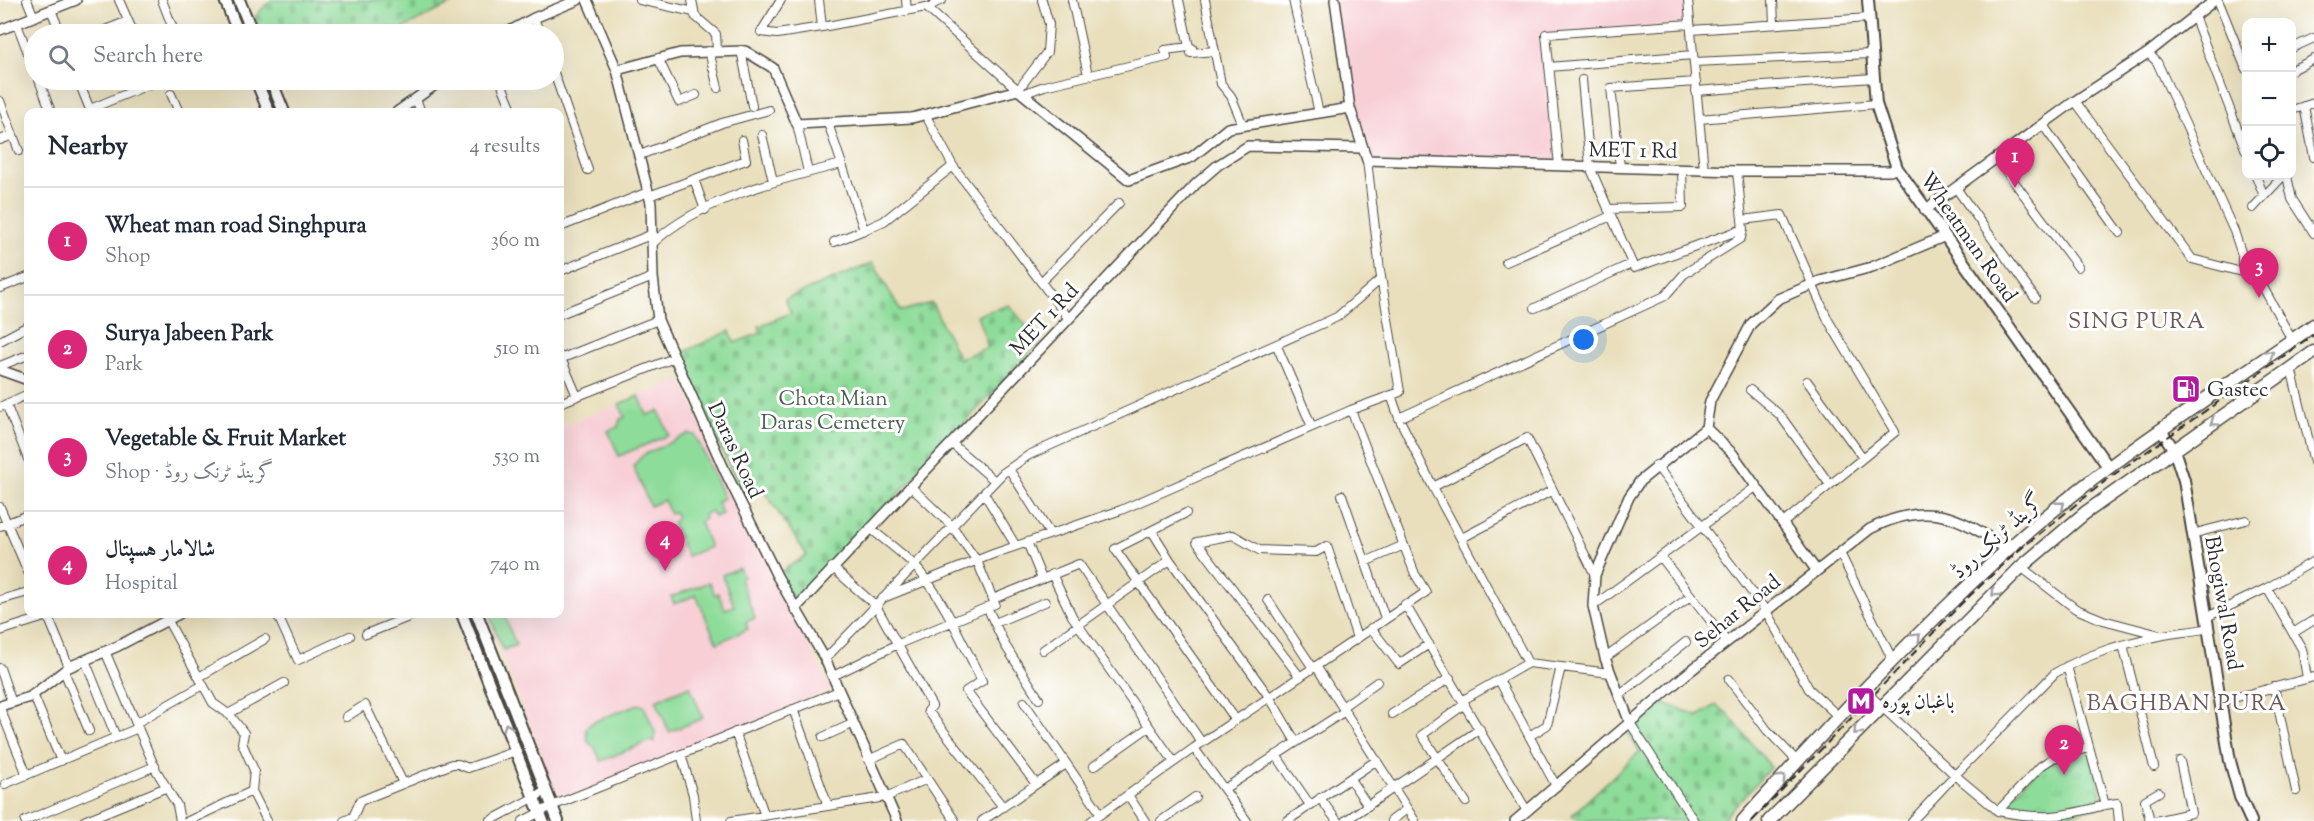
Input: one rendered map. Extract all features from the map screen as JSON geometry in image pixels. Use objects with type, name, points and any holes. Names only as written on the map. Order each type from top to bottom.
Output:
[{"type":"main road","points":[[225,0],[235,24]]},
{"type":"main road","points":[[239,0],[248,24]]},
{"type":"main road","name":"Wheatman Road","points":[[1868,0],[1876,104],[1897,168],[1943,237],[2109,468]]},
{"type":"main road","points":[[259,90],[265,108]]},
{"type":"main road","points":[[274,90],[282,108]]},
{"type":"main road","name":"گرینڈ ٹرنک روڈ","points":[[1743,821],[1893,661],[2006,550],[2109,468],[2314,324]]},
{"type":"main road","name":"گرینڈ ٹرنک روڈ","points":[[1769,821],[2021,567],[2085,513],[2314,352]]},
{"type":"main road","name":"Bhogiwal Road","points":[[2161,430],[2174,450],[2184,480],[2222,700],[2230,761],[2240,797],[2251,821]]},
{"type":"main road","points":[[464,618],[541,817]]},
{"type":"main road","points":[[479,618],[558,821]]},
{"type":"street","points":[[27,0],[34,17]]},
{"type":"street","points":[[0,30],[76,0]]},
{"type":"street","points":[[119,0],[129,24]]},
{"type":"street","points":[[162,0],[171,24]]},
{"type":"street","points":[[523,24],[578,0]]},
{"type":"street","name":"Daras Road","points":[[587,0],[617,70],[649,194],[653,239],[653,277],[658,320],[724,471],[795,609],[825,659],[897,821]]},
{"type":"street","points":[[640,0],[694,12]]},
{"type":"street","points":[[692,0],[695,16],[716,34],[713,51],[718,88]]},
{"type":"street","points":[[781,0],[761,32],[777,34],[926,7],[1021,92],[1129,180],[1192,157],[1228,128],[1350,108]]},
{"type":"street","points":[[819,0],[822,27]]},
{"type":"street","points":[[906,0],[907,11]]},
{"type":"street","points":[[929,10],[935,3],[942,0]]},
{"type":"street","points":[[1021,92],[1047,52],[1049,24],[1042,0]]},
{"type":"street","points":[[1072,0],[1088,75]]},
{"type":"street","points":[[1179,0],[1189,47],[1192,48],[1191,53],[1215,51]]},
{"type":"street","points":[[1205,0],[1221,84],[1231,96],[1243,125]]},
{"type":"street","points":[[1293,0],[1319,113]]},
{"type":"street","points":[[883,598],[1016,546],[1121,510],[1351,410],[1400,392],[1381,279],[1367,160],[1350,108],[1335,0]]},
{"type":"street","points":[[1688,0],[1704,170]]},
{"type":"street","points":[[1773,0],[1774,24]]},
{"type":"street","points":[[1925,210],[2075,101],[2148,53],[2216,0],[2242,58]]},
{"type":"street","points":[[51,10],[57,24]]},
{"type":"street","points":[[2194,16],[2242,139]]},
{"type":"street","points":[[534,18],[536,24]]},
{"type":"street","points":[[1559,166],[1546,34],[1869,18]]},
{"type":"street","points":[[120,24],[128,21]]},
{"type":"street","points":[[17,24],[24,43]]},
{"type":"street","points":[[2296,46],[2314,38]]},
{"type":"street","points":[[797,124],[912,118],[1167,57],[1165,50],[1189,47]]},
{"type":"street","points":[[617,70],[680,53],[741,50],[774,68],[797,124],[808,172]]},
{"type":"street","points":[[741,50],[753,106]]},
{"type":"street","points":[[2148,53],[2157,62],[2234,231],[2242,255],[2242,271]]},
{"type":"street","points":[[1549,67],[1693,59],[1871,54]]},
{"type":"street","points":[[658,58],[679,102],[696,95]]},
{"type":"street","points":[[2296,68],[2314,59]]},
{"type":"street","points":[[1620,168],[1611,88],[1696,87],[1873,78]]},
{"type":"street","points":[[1582,80],[1590,167],[1634,268],[1742,224],[1782,215],[1828,320],[1895,432],[1783,523]]},
{"type":"street","points":[[43,90],[50,108]]},
{"type":"street","points":[[82,90],[90,108]]},
{"type":"street","points":[[97,108],[134,90]]},
{"type":"street","points":[[403,108],[428,90]]},
{"type":"street","points":[[504,90],[511,108]]},
{"type":"street","points":[[560,90],[588,170]]},
{"type":"street","points":[[171,94],[177,108]]},
{"type":"street","points":[[416,99],[419,108]]},
{"type":"street","points":[[0,101],[19,151]]},
{"type":"street","points":[[2075,101],[2192,259],[2256,276],[2292,340]]},
{"type":"street","points":[[2296,109],[2314,103]]},
{"type":"street","points":[[1699,118],[1876,104]]},
{"type":"street","points":[[2304,106],[2314,157]]},
{"type":"street","points":[[640,156],[722,123],[769,110]]},
{"type":"street","points":[[925,114],[953,166],[1068,319]]},
{"type":"street","points":[[828,123],[864,230]]},
{"type":"street","points":[[2043,125],[2120,233]]},
{"type":"street","points":[[0,140],[13,135]]},
{"type":"street","points":[[762,135],[773,181]]},
{"type":"street","points":[[564,226],[746,159],[742,140]]},
{"type":"street","name":"MET 1 Rd","points":[[795,609],[832,567],[1196,184],[1235,153],[1248,146],[1363,148]]},
{"type":"street","points":[[1996,159],[2078,267]]},
{"type":"street","name":"MET 1 Rd","points":[[1367,160],[1737,171],[1890,171],[1897,168]]},
{"type":"street","points":[[564,270],[653,239],[705,210],[773,181],[842,164]]},
{"type":"street","points":[[834,242],[884,221],[953,166]]},
{"type":"street","points":[[1506,262],[1609,212],[1683,207],[1682,169]]},
{"type":"street","points":[[1399,418],[1665,296],[1684,274],[1741,238],[1742,224],[1737,171]]},
{"type":"street","points":[[694,179],[705,210]]},
{"type":"street","points":[[2258,180],[2264,196]]},
{"type":"street","points":[[2253,208],[2281,180]]},
{"type":"street","points":[[2286,180],[2292,199],[2314,233]]},
{"type":"street","points":[[1956,188],[2035,298]]},
{"type":"street","points":[[1041,282],[1119,203]]},
{"type":"street","points":[[1694,821],[1630,723],[1618,696],[1605,658],[1593,606],[1595,575],[1629,497],[1656,465],[1706,428],[1710,401],[1751,324],[1778,298],[1812,284],[1872,267],[1943,237]]},
{"type":"street","points":[[1535,308],[1631,264]]},
{"type":"street","points":[[564,312],[653,277]]},
{"type":"street","points":[[0,288],[24,279]]},
{"type":"street","points":[[825,659],[995,481],[1029,455],[1277,346],[1337,317],[1381,279]]},
{"type":"street","points":[[564,356],[658,320]]},
{"type":"street","points":[[0,341],[24,328]]},
{"type":"street","points":[[1277,346],[1312,427]]},
{"type":"street","points":[[0,368],[24,357]]},
{"type":"street","points":[[564,401],[674,358]]},
{"type":"street","points":[[564,367],[577,396]]},
{"type":"street","points":[[0,368],[24,378]]},
{"type":"street","points":[[2291,368],[2314,462]]},
{"type":"street","points":[[1807,381],[1863,458]]},
{"type":"street","points":[[1750,390],[1780,415],[1830,485]]},
{"type":"street","points":[[1391,395],[1399,418],[1433,487],[1528,663]]},
{"type":"street","points":[[24,396],[3,406],[24,451]]},
{"type":"street","points":[[1091,821],[1198,745],[1426,592],[1404,545],[1351,410]]},
{"type":"street","points":[[1706,428],[1733,454],[1815,570]]},
{"type":"street","points":[[1433,487],[1527,438],[1595,575]]},
{"type":"street","points":[[951,442],[995,481]]},
{"type":"street","points":[[1656,465],[1766,612],[1809,689],[1840,718]]},
{"type":"street","points":[[1009,469],[1050,534]]},
{"type":"street","points":[[833,676],[896,645],[995,603],[977,561],[952,525],[910,486]]},
{"type":"street","points":[[1593,606],[1757,486]]},
{"type":"street","points":[[1462,538],[1552,490]]},
{"type":"street","points":[[984,493],[1016,546]]},
{"type":"street","points":[[1342,495],[1385,618]]},
{"type":"street","points":[[0,507],[4,525],[24,564]]},
{"type":"street","points":[[1186,513],[1115,549],[1236,720]]},
{"type":"street","name":"Sehar Road","points":[[1515,821],[1727,642],[1815,570],[1870,529],[1893,517],[1911,513],[1934,513],[1954,517],[2006,550]]},
{"type":"street","points":[[4,525],[24,517]]},
{"type":"street","points":[[2192,534],[2246,520]]},
{"type":"street","points":[[870,528],[914,565],[926,581],[982,681],[966,692],[1036,784]]},
{"type":"street","points":[[1152,531],[1170,560],[1270,698],[1296,742]]},
{"type":"street","points":[[1300,677],[1197,542],[1233,535],[1259,549],[1316,552],[1327,546],[1357,638]]},
{"type":"street","points":[[1027,542],[1042,579]]},
{"type":"street","points":[[1365,562],[1404,545]]},
{"type":"street","points":[[1840,553],[1893,661]]},
{"type":"street","points":[[1661,557],[1727,642]]},
{"type":"street","points":[[1042,650],[1077,623],[1170,560]]},
{"type":"street","points":[[1912,821],[2055,673],[2082,657],[2162,635],[2188,634],[2314,561]]},
{"type":"street","points":[[993,599],[1079,564],[1247,821]]},
{"type":"street","points":[[832,567],[876,606],[932,706],[928,711],[1003,807]]},
{"type":"street","points":[[2021,567],[2076,609],[2103,620],[2162,635]]},
{"type":"street","points":[[1052,574],[1077,623],[1174,762]]},
{"type":"street","points":[[2222,700],[2311,678],[2302,649],[2267,588]]},
{"type":"street","points":[[0,600],[24,593]]},
{"type":"street","points":[[1605,658],[1691,596]]},
{"type":"street","points":[[1268,600],[1377,760],[1415,821]]},
{"type":"street","points":[[995,623],[1045,602]]},
{"type":"street","points":[[1405,604],[1527,811]]},
{"type":"street","points":[[987,607],[1039,699]]},
{"type":"street","points":[[0,631],[38,618]]},
{"type":"street","points":[[48,618],[89,731]]},
{"type":"street","points":[[27,775],[0,707],[33,694],[67,669],[173,618]]},
{"type":"street","points":[[279,618],[298,660],[350,636]]},
{"type":"street","points":[[366,634],[406,618]]},
{"type":"street","points":[[168,621],[213,703],[228,714],[244,733],[242,743],[254,770],[252,791],[267,821]]},
{"type":"street","points":[[2293,633],[2314,621]]},
{"type":"street","points":[[1371,628],[1399,664],[1429,644]]},
{"type":"street","points":[[5,784],[116,737],[265,639]]},
{"type":"street","points":[[1618,696],[1686,642]]},
{"type":"street","points":[[2123,645],[2154,767]]},
{"type":"street","points":[[105,651],[154,766],[177,805],[180,821]]},
{"type":"street","points":[[85,660],[116,737]]},
{"type":"street","points":[[1466,802],[1422,735],[1464,702],[1528,663],[1610,673]]},
{"type":"street","points":[[2067,666],[2105,806]]},
{"type":"street","points":[[1531,735],[1547,725],[1561,667]]},
{"type":"street","points":[[0,668],[12,703]]},
{"type":"street","points":[[1392,714],[1450,678]]},
{"type":"street","points":[[1729,679],[1767,730],[1798,762]]},
{"type":"street","points":[[1499,680],[1531,735],[1556,786]]},
{"type":"street","points":[[1224,789],[1296,742],[1377,682]]},
{"type":"street","points":[[228,714],[284,683]]},
{"type":"street","points":[[2274,687],[2296,790]]},
{"type":"street","points":[[523,821],[541,817],[552,806],[839,691]]},
{"type":"street","points":[[1865,691],[1955,775],[1998,811],[2030,818],[2045,818],[2066,816],[2117,803],[2120,821]]},
{"type":"street","points":[[33,694],[61,760]]},
{"type":"street","points":[[1024,702],[1101,814]]},
{"type":"street","points":[[346,717],[365,705],[403,783]]},
{"type":"street","points":[[793,709],[828,806]]},
{"type":"street","points":[[823,737],[852,724]]},
{"type":"street","points":[[1094,766],[1149,727]]},
{"type":"street","points":[[1345,821],[1480,729]]},
{"type":"street","points":[[735,732],[765,816]]},
{"type":"street","points":[[868,760],[904,744],[955,821]]},
{"type":"street","points":[[1998,811],[2042,766],[2053,758],[2088,748]]},
{"type":"street","points":[[344,821],[352,817],[360,801],[403,783],[452,765],[458,764],[468,768],[516,751]]},
{"type":"street","points":[[681,754],[693,795],[696,821]]},
{"type":"street","points":[[1276,755],[1310,805]]},
{"type":"street","points":[[1287,821],[1377,760]]},
{"type":"street","points":[[2155,821],[2191,813],[2180,761]]},
{"type":"street","points":[[982,821],[1066,764]]},
{"type":"street","points":[[25,821],[154,766]]},
{"type":"street","points":[[731,821],[886,797],[927,779]]},
{"type":"street","points":[[1350,779],[1368,806]]},
{"type":"street","points":[[84,821],[167,787]]},
{"type":"street","points":[[190,821],[252,791]]},
{"type":"street","points":[[490,821],[546,791]]},
{"type":"street","points":[[2150,821],[2145,800],[2159,792]]},
{"type":"street","points":[[1128,795],[1145,821]]},
{"type":"street","points":[[1161,821],[1195,797]]},
{"type":"street","points":[[1320,798],[1337,821]]},
{"type":"street","points":[[1390,821],[1407,809]]},
{"type":"shaded area","points":[[1336,0],[1689,0],[1690,24],[1546,34],[1559,166],[1367,160],[1350,108]]},
{"type":"shaded area","points":[[681,380],[754,537],[831,690],[559,800],[488,618],[564,618],[564,425]]},
{"type":"green space","points":[[271,0],[459,0],[412,24],[257,24],[254,18]]},
{"type":"green space","name":"Chota Mian Daras Cemetery","points":[[873,263],[901,311],[932,303],[959,359],[988,347],[977,315],[1009,305],[1040,342],[795,605],[779,573],[807,555],[763,490],[746,500],[676,355],[730,331],[734,343],[761,333],[759,326],[791,313],[785,299]]},
{"type":"green space","points":[[639,396],[647,415],[659,411],[669,435],[619,456],[608,431],[618,427],[620,419],[625,417],[619,404]]},
{"type":"green space","points":[[688,434],[695,435],[724,498],[717,502],[722,514],[714,517],[711,511],[703,515],[705,519],[700,522],[710,547],[687,556],[672,523],[677,518],[675,513],[670,514],[664,500],[650,506],[633,466],[643,455]]},
{"type":"green space","points":[[739,568],[743,577],[740,579],[755,618],[746,622],[748,629],[717,643],[696,595],[674,604],[671,597],[709,582],[715,595],[718,593],[725,609],[734,606],[722,575]]},
{"type":"green space","points":[[491,618],[506,618],[516,645],[503,650]]},
{"type":"green space","points":[[690,686],[703,718],[669,732],[656,700]]},
{"type":"green space","points":[[1661,702],[1699,716],[1716,705],[1727,713],[1771,767],[1721,821],[1581,821],[1572,815],[1640,751],[1628,735]]},
{"type":"green space","points":[[638,704],[644,706],[655,732],[654,742],[652,740],[601,761],[595,748],[588,742],[586,728],[593,722]]},
{"type":"green space","points":[[2088,748],[2105,805],[2065,816],[1998,811],[2041,766]]},
{"type":"railway","points":[[1752,821],[1962,603],[2018,551],[2109,478],[2314,335]]},
{"type":"place","name":"Wheat man road Singhpura","points":[[2015,188]]},
{"type":"place","name":"Vegetable & Fruit Market","points":[[2259,298]]},
{"type":"place","name":"Gastec","points":[[2186,389]]},
{"type":"place","name":"شالامار ہسپتال","points":[[665,571]]},
{"type":"place","name":"باغبان پورہ","points":[[1861,701]]},
{"type":"place","name":"Surya Jabeen Park","points":[[2064,775]]},
{"type":"district","name":"SING PURA","points":[[2137,320]]},
{"type":"district","name":"BAGHBAN PURA","points":[[2187,702]]}]
